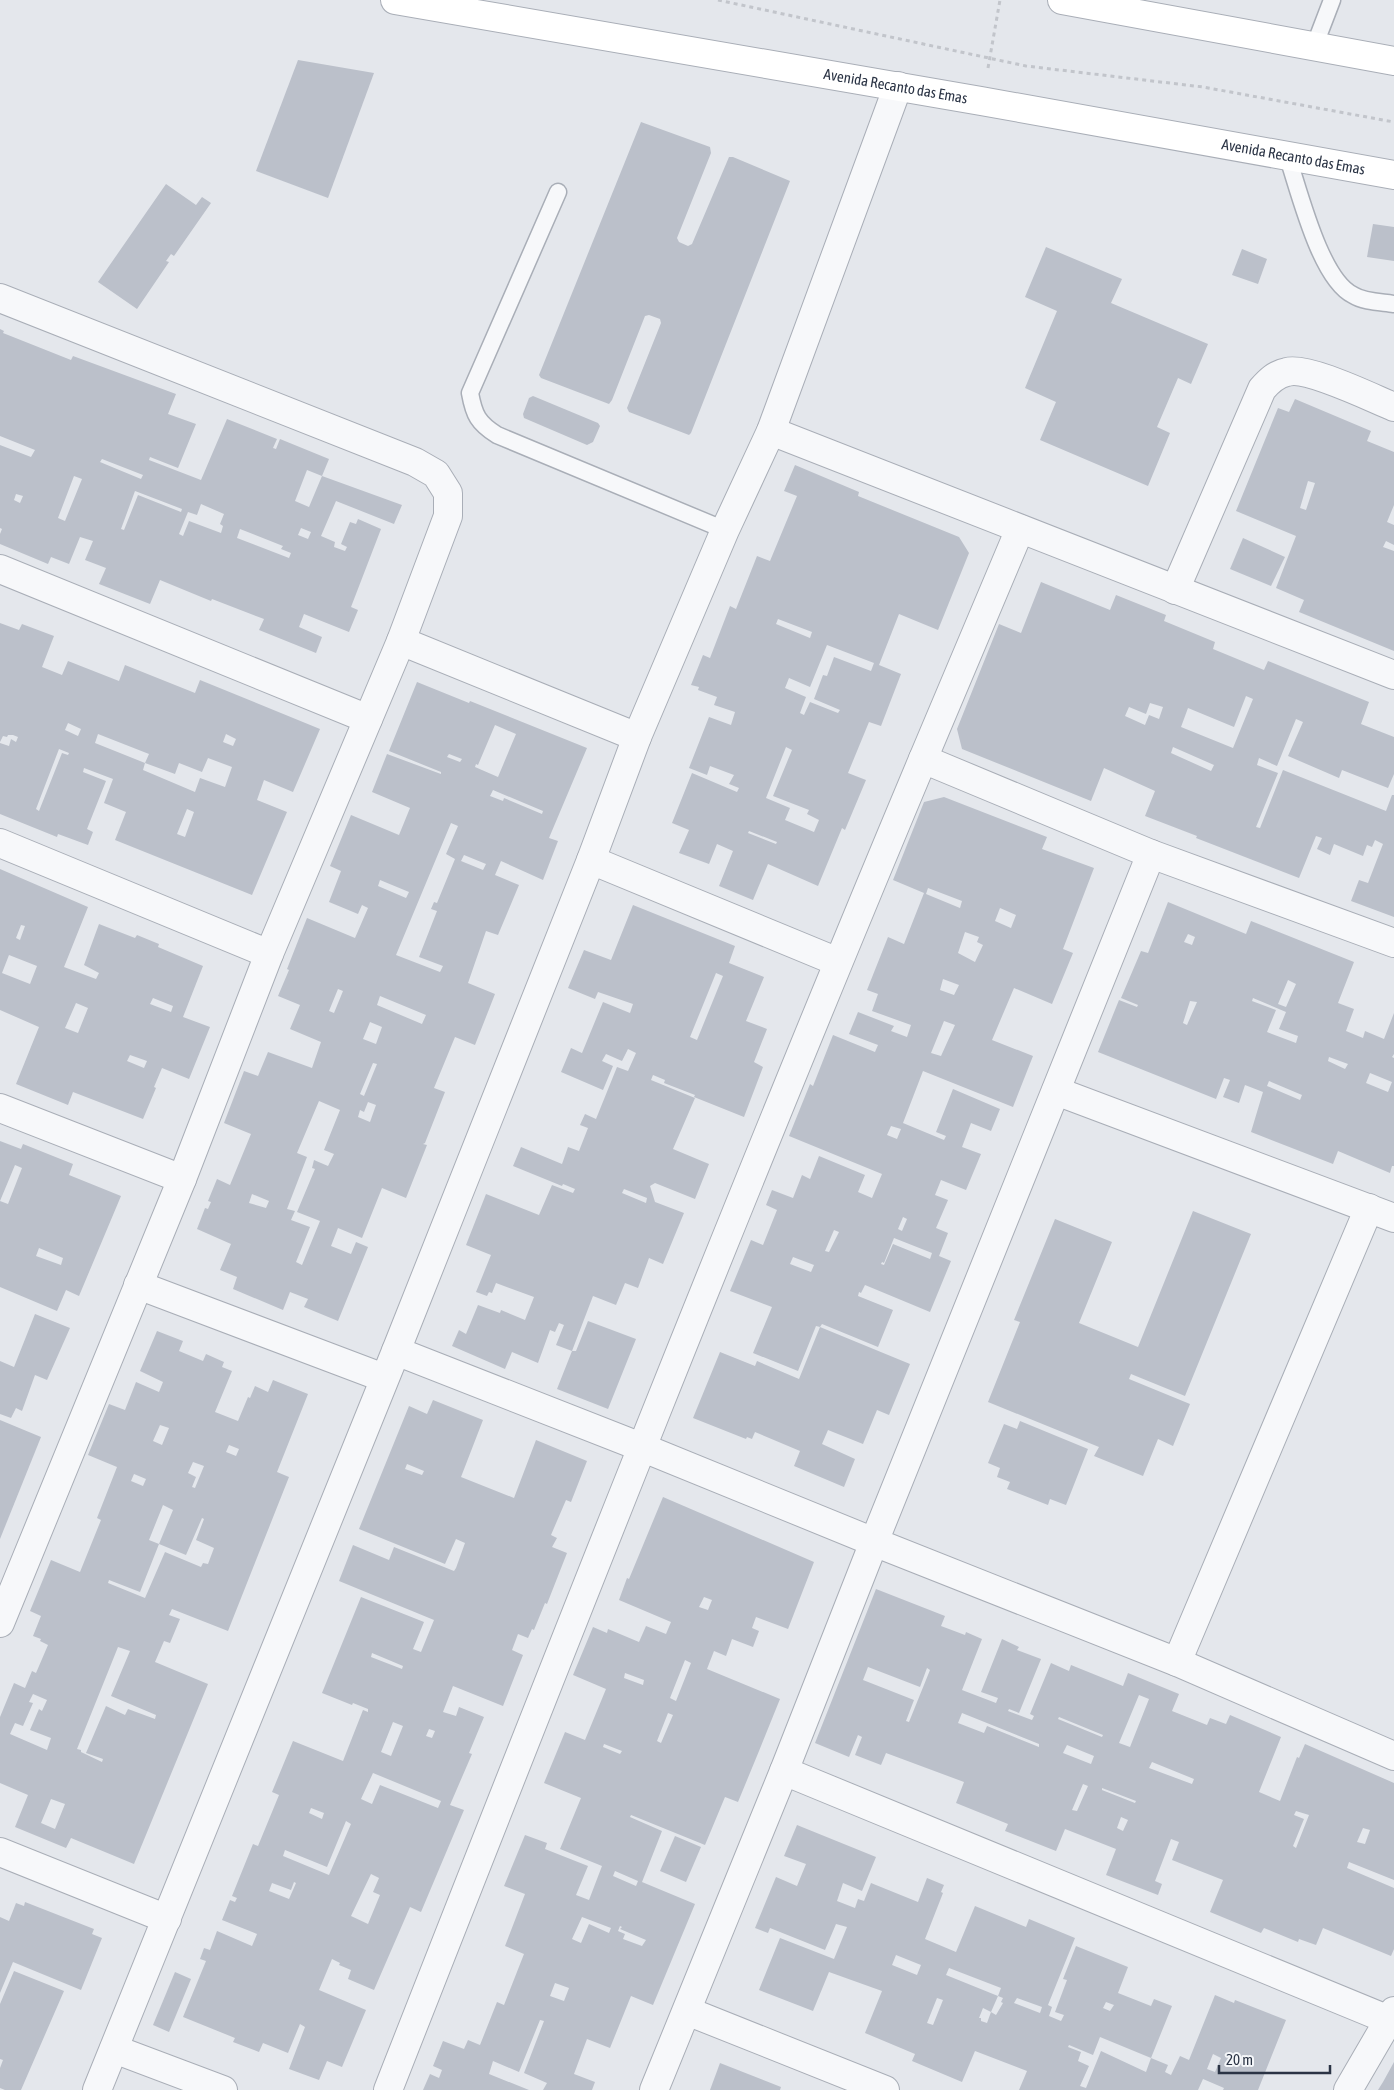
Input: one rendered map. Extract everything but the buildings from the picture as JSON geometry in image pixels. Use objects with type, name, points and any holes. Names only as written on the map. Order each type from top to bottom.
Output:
[{"type":"main road","name":"Avenida Recanto das Emas","points":[[395,0],[898,86],[1394,175]]},
{"type":"main road","points":[[1062,0],[1119,5],[1314,47],[1394,61]]},
{"type":"street","points":[[97,2090],[168,1919],[396,1351],[591,860],[637,737],[725,530],[771,431],[898,86]]},
{"type":"street","points":[[0,298],[415,462],[436,474],[448,493],[448,516],[401,641],[268,954],[182,1179],[0,1623]]},
{"type":"street","points":[[1175,590],[1262,389],[1272,378],[1288,371],[1307,372],[1394,407]]},
{"type":"street","points":[[771,431],[1394,676]]},
{"type":"street","points":[[388,2090],[641,1447],[838,962],[1020,529]]},
{"type":"street","points":[[0,569],[368,719]]},
{"type":"street","points":[[401,641],[637,737]]},
{"type":"street","points":[[923,759],[1151,854],[1394,944]]},
{"type":"street","points":[[0,843],[268,954]]},
{"type":"street","points":[[654,2090],[784,1772],[874,1542],[1151,854]]},
{"type":"street","points":[[591,860],[838,962]]},
{"type":"street","points":[[1056,1091],[1394,1218]]},
{"type":"street","points":[[0,1108],[182,1179]]},
{"type":"street","points":[[1177,1662],[1369,1208]]},
{"type":"street","points":[[138,1285],[384,1378]]},
{"type":"street","points":[[396,1351],[1177,1662],[1394,1756]]},
{"type":"street","points":[[784,1772],[1391,2015],[1348,2090]]},
{"type":"street","points":[[0,1852],[168,1919]]},
{"type":"street","points":[[687,2011],[885,2090]]},
{"type":"street","points":[[114,2049],[223,2090]]},
{"type":"lane","points":[[1314,47],[1332,0]]},
{"type":"lane","points":[[1288,155],[1323,260],[1336,282],[1353,296],[1394,304]]},
{"type":"lane","points":[[558,192],[470,393],[473,410],[482,426],[496,435],[725,530]]},
{"type":"path","points":[[718,0],[1026,66],[1203,88],[1394,122]]},
{"type":"path","points":[[982,101],[1000,0]]}]
